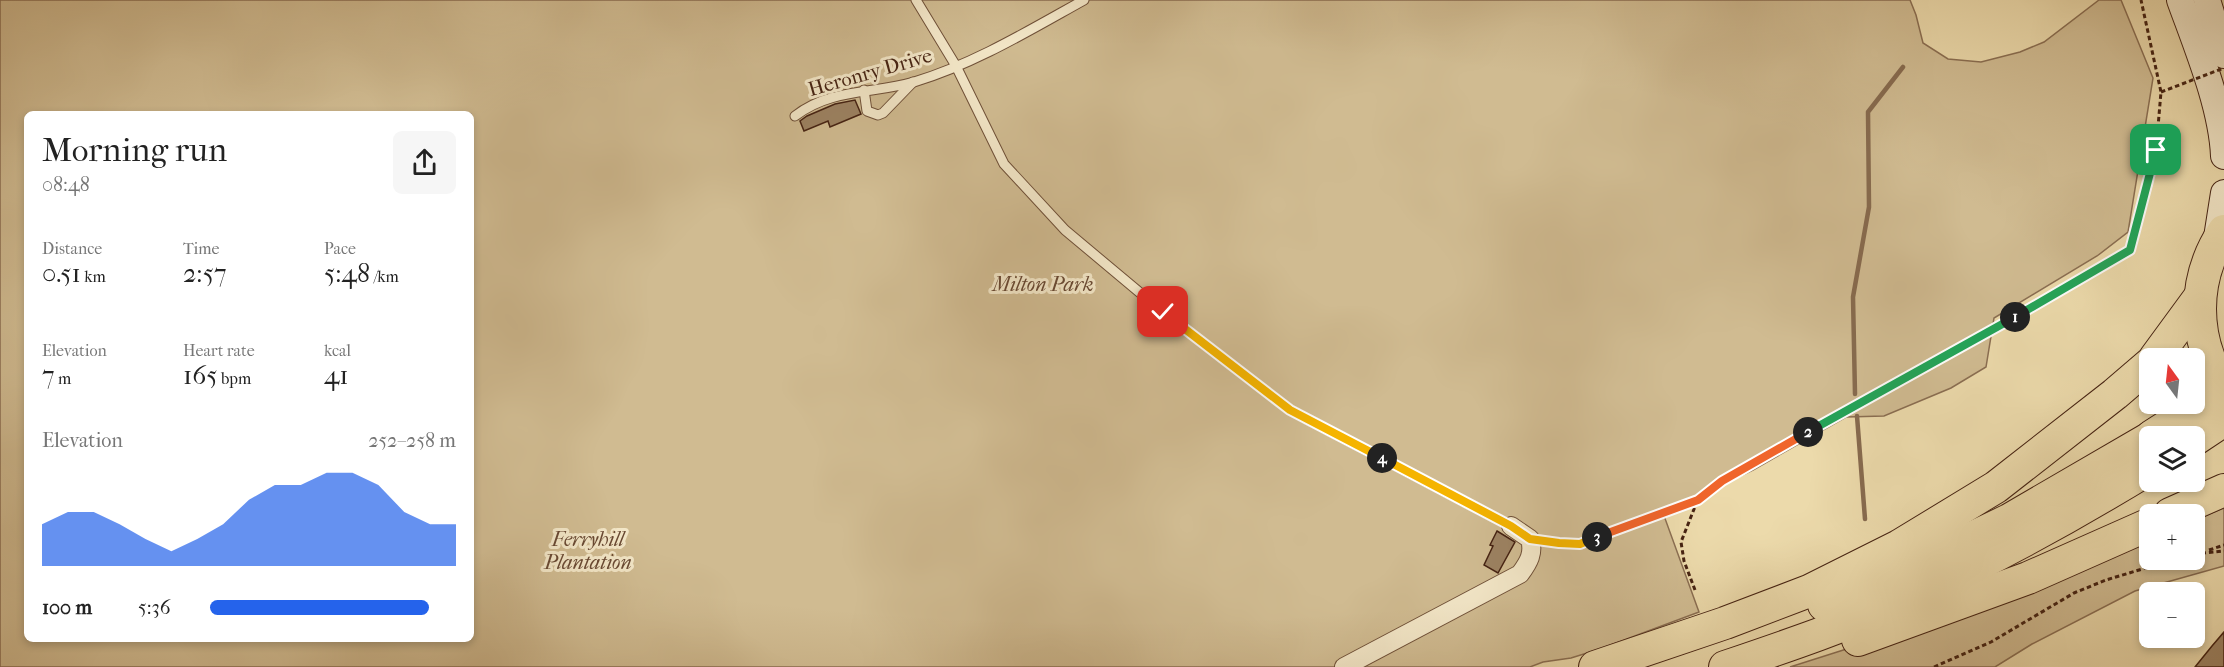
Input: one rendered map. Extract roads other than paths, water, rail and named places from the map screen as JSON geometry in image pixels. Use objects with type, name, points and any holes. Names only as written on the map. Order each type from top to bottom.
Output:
[{"type":"highway","points":[[2169,426],[2224,389],[2204,341],[2199,298],[2205,270],[2220,238]]},
{"type":"highway","points":[[2162,348],[2199,298]]},
{"type":"highway","points":[[1595,667],[1725,624],[1798,595],[1899,546],[1996,487],[2139,373]]},
{"type":"highway","points":[[2205,433],[2224,420]]},
{"type":"highway","points":[[1645,667],[1730,640],[1814,609],[1893,576],[2009,520],[2139,445]]},
{"type":"highway","points":[[1725,667],[1821,634],[1909,598],[2018,544],[2139,475]]},
{"type":"highway","points":[[2192,504],[2224,490]]},
{"type":"highway","points":[[1767,667],[1827,650],[2028,578],[2139,529]]},
{"type":"street","points":[[2180,0],[2215,106],[2224,156]]},
{"type":"street","points":[[2208,0],[2224,55]]},
{"type":"street","points":[[2220,238],[2224,194]]},
{"type":"street","points":[[1344,667],[1520,574],[1528,564],[1533,549],[1530,539],[1511,526]]},
{"type":"lane","points":[[916,0],[956,66],[1004,164],[1065,230],[1163,312],[1290,410],[1511,526]]},
{"type":"lane","name":"Heronry Drive","points":[[795,116],[809,105],[829,98],[913,82],[956,66],[1021,35],[1084,0]]},
{"type":"lane","points":[[864,90],[867,111],[878,115],[883,114],[913,82]]},
{"type":"waterway","points":[[1855,394],[1853,297],[1869,207],[1868,112],[1903,67]]},
{"type":"waterway","points":[[1857,416],[1865,519]]},
{"type":"park label","name":"Milton Park","points":[[1043,284]]},
{"type":"park label","name":"Ferryhill Plantation","points":[[588,550]]}]
